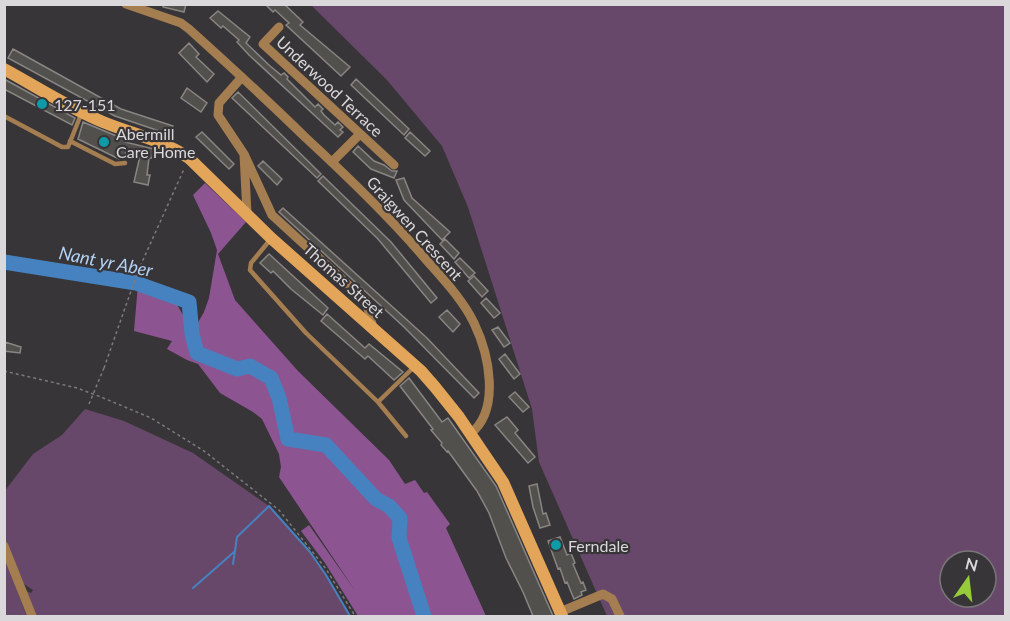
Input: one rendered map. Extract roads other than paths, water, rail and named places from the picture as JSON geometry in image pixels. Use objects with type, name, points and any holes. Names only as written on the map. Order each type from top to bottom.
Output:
[{"type":"main road","name":"Thomas Street","points":[[4,69],[102,122],[162,143],[189,158],[272,238],[416,366],[435,387],[503,482],[561,614]]},
{"type":"street","name":"Graigwen Crescent","points":[[126,4],[181,23],[242,76],[399,228],[459,299],[474,324],[485,358],[490,388],[487,412],[477,428],[470,434]]},
{"type":"street","name":"Underwood Terrace","points":[[279,27],[263,44],[394,165]]},
{"type":"street","points":[[242,76],[219,103],[218,115],[244,154],[272,214],[366,301],[373,328]]},
{"type":"street","points":[[332,162],[360,134]]},
{"type":"street","points":[[244,154],[247,214]]},
{"type":"street","points":[[4,546],[32,616]]},
{"type":"street","points":[[561,614],[603,594],[612,599],[620,616]]},
{"type":"lane","points":[[4,116],[62,147],[68,147],[82,112]]},
{"type":"lane","points":[[70,141],[115,164],[125,163]]},
{"type":"lane","points":[[272,238],[251,263],[250,270],[306,333],[378,402],[406,436]]},
{"type":"lane","points":[[378,402],[416,366]]},
{"type":"waterway","name":"Nant yr Aber","points":[[4,262],[136,283],[189,302],[192,334],[197,353],[237,369],[250,366],[271,378],[279,398],[288,439],[326,445],[376,499],[389,506],[400,518],[399,538],[424,616]]},
{"type":"waterway","points":[[233,564],[237,537],[269,506],[310,552],[350,616]]},
{"type":"waterway","points":[[193,588],[234,552]]},
{"type":"place","name":"127-151","points":[[42,104]]},
{"type":"place","name":"Abermill Care Home","points":[[104,142]]},
{"type":"place","name":"Ferndale","points":[[556,545]]}]
